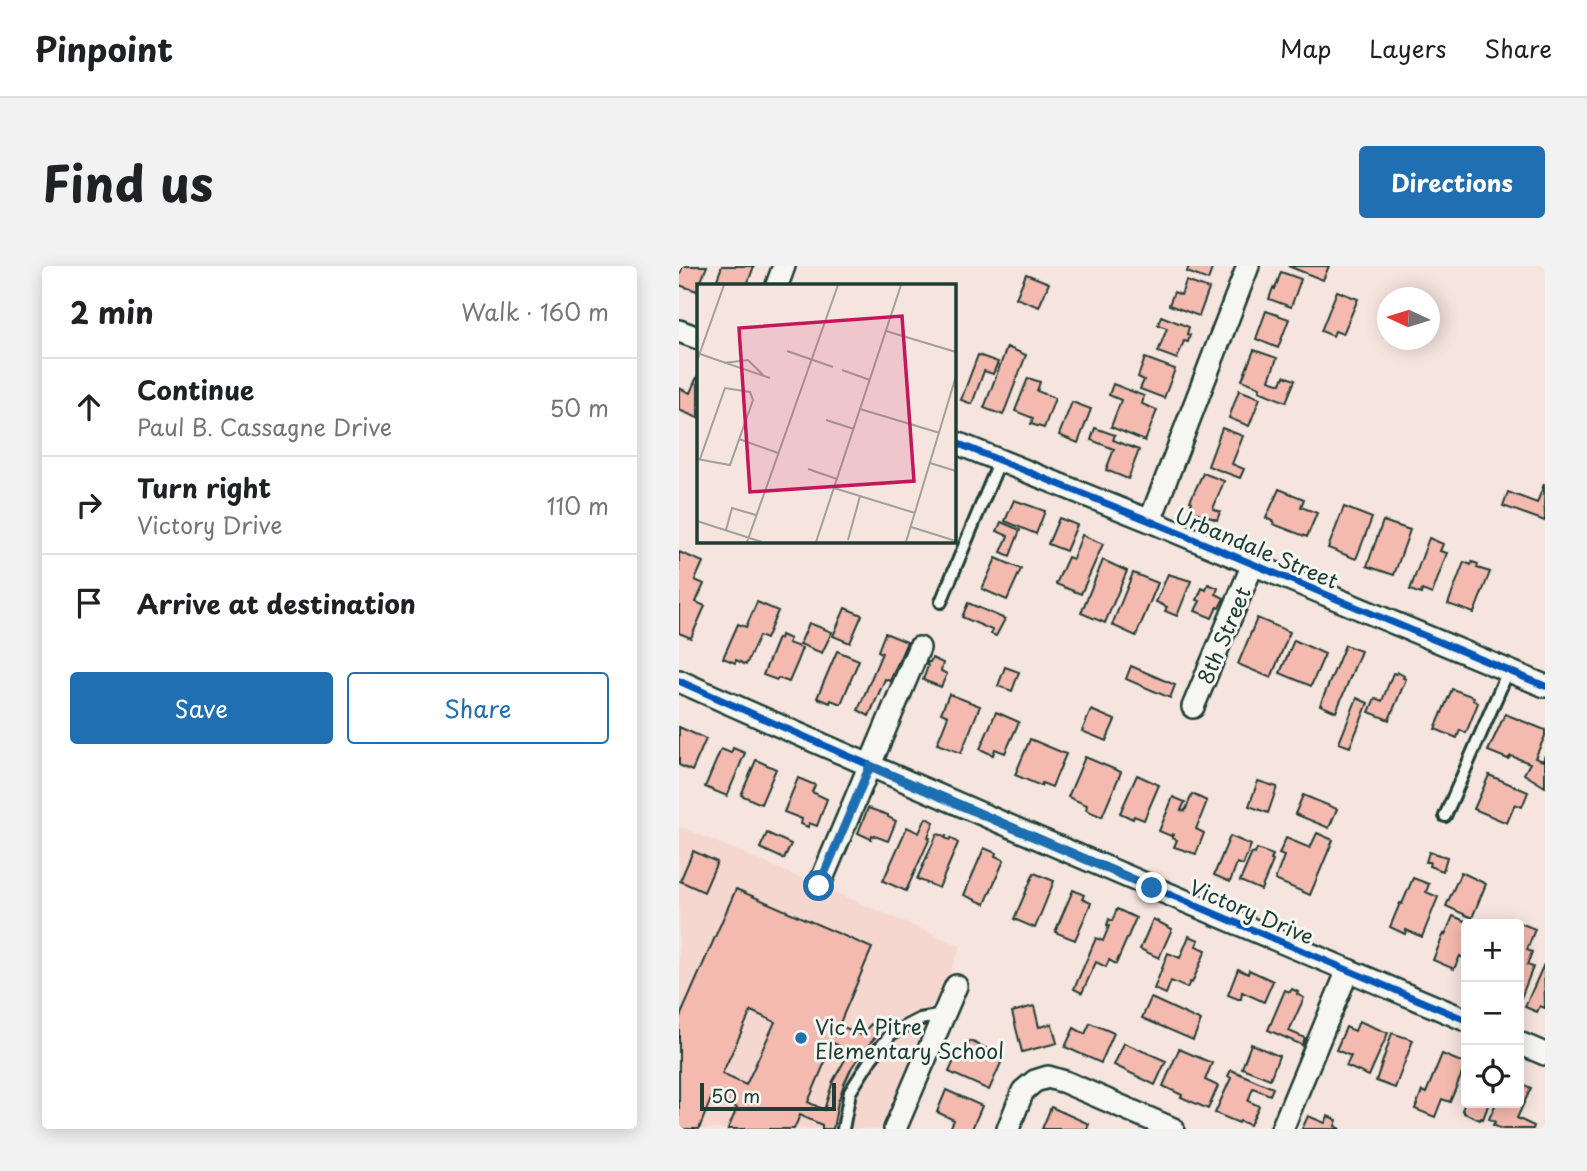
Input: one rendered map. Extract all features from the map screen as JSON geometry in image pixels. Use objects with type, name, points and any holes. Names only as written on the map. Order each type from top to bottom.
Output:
[{"type":"street","points":[[777,284],[784,266]]},
{"type":"street","points":[[1150,521],[1248,266]]},
{"type":"street","points":[[679,331],[697,338]]},
{"type":"street","name":"Urbandale Street","points":[[955,442],[1545,686]]},
{"type":"street","name":"8th Street","points":[[1193,707],[1253,564]]},
{"type":"street","points":[[819,886],[919,648]]},
{"type":"street","name":"Victory Drive","points":[[679,681],[1152,888],[1461,1018]]},
{"type":"street","points":[[1282,1129],[1348,970]]},
{"type":"street","points":[[895,1129],[956,986]]},
{"type":"street","points":[[1524,1044],[1545,1054]]},
{"type":"street","points":[[1008,1129],[1023,1091],[1035,1081],[1048,1077],[1173,1129]]},
{"type":"lane","points":[[941,601],[1000,460]]},
{"type":"lane","points":[[1445,816],[1508,671]]},
{"type":"lane","points":[[843,1129],[850,1092],[891,1034],[920,1019],[943,1016]]},
{"type":"shaded area","name":"Vic A Pitre Elementary School","points":[[679,826],[961,946],[884,1129],[679,1129]]},
{"type":"building","points":[[683,266],[707,266],[700,284],[697,284],[697,291],[679,285]]},
{"type":"building","points":[[722,266],[754,266],[747,284],[715,284]]},
{"type":"building","points":[[1189,266],[1213,266],[1208,280],[1187,272]]},
{"type":"building","points":[[1288,266],[1329,266],[1323,280]]},
{"type":"building","points":[[1281,272],[1301,279],[1291,307],[1269,299]]},
{"type":"building","points":[[1026,274],[1049,283],[1039,307],[1016,298]]},
{"type":"building","points":[[1186,281],[1209,289],[1199,316],[1169,305],[1174,292],[1181,295]]},
{"type":"building","points":[[1337,291],[1358,299],[1343,334],[1335,331],[1333,336],[1321,331]]},
{"type":"building","points":[[1266,311],[1289,319],[1278,348],[1256,339]]},
{"type":"building","points":[[1161,316],[1189,327],[1188,342],[1184,341],[1177,359],[1158,352],[1167,328],[1158,325]]},
{"type":"building","points":[[1007,347],[1026,355],[1003,415],[984,408]]},
{"type":"building","points":[[1254,350],[1277,358],[1269,380],[1281,384],[1284,376],[1295,380],[1286,402],[1259,391],[1260,387],[1242,380]]},
{"type":"building","points":[[978,355],[998,362],[993,374],[984,371],[972,404],[961,400]]},
{"type":"building","points":[[1145,358],[1175,369],[1164,398],[1140,389],[1144,380],[1138,377]]},
{"type":"building","points":[[697,377],[697,418],[679,410],[679,388],[690,393]]},
{"type":"building","points":[[1028,378],[1040,382],[1037,391],[1055,398],[1044,428],[1031,424],[1033,418],[1015,411]]},
{"type":"building","points":[[1113,384],[1144,396],[1142,404],[1157,410],[1145,441],[1111,427],[1121,400],[1109,395]]},
{"type":"building","points":[[1239,390],[1260,398],[1249,426],[1229,418]]},
{"type":"building","points":[[1072,402],[1091,409],[1078,443],[1059,435]]},
{"type":"building","points":[[1095,428],[1115,435],[1113,440],[1139,450],[1128,479],[1106,470],[1114,449],[1091,440]]},
{"type":"building","points":[[1222,428],[1243,436],[1232,464],[1244,469],[1240,478],[1208,466]]},
{"type":"building","points":[[1203,473],[1224,481],[1213,509],[1220,512],[1217,520],[1189,510],[1190,501]]},
{"type":"building","points":[[1544,484],[1545,521],[1503,506],[1508,492],[1537,503]]},
{"type":"building","points":[[1279,489],[1304,499],[1301,507],[1317,513],[1307,537],[1273,524],[1274,522],[1266,518]]},
{"type":"building","points":[[1014,500],[1045,511],[1036,534],[1005,521]]},
{"type":"building","points":[[1344,507],[1372,518],[1356,559],[1328,548]]},
{"type":"building","points":[[1059,518],[1077,525],[1066,551],[1048,544]]},
{"type":"building","points":[[1383,521],[1410,530],[1394,575],[1367,566]]},
{"type":"building","points":[[1001,522],[1020,530],[1010,556],[1001,552],[1008,536],[997,531]]},
{"type":"building","points":[[1082,535],[1103,544],[1081,594],[1056,584],[1068,557],[1073,559]]},
{"type":"building","points":[[1429,538],[1443,544],[1440,551],[1447,553],[1432,594],[1422,590],[1421,594],[1410,590]]},
{"type":"building","points":[[679,552],[703,562],[695,580],[704,584],[696,602],[705,606],[691,638],[679,633]]},
{"type":"building","points":[[996,558],[1021,569],[1007,600],[982,589]]},
{"type":"building","points":[[1103,560],[1127,571],[1105,623],[1081,613]]},
{"type":"building","points":[[1464,562],[1478,564],[1477,568],[1490,572],[1474,613],[1448,604]]},
{"type":"building","points":[[1133,573],[1158,583],[1136,636],[1112,625]]},
{"type":"building","points":[[1168,574],[1191,581],[1177,616],[1165,611],[1167,607],[1156,602]]},
{"type":"building","points":[[1208,584],[1218,588],[1216,594],[1224,598],[1212,618],[1195,611],[1202,588],[1206,590]]},
{"type":"building","points":[[757,602],[778,611],[766,639],[759,636],[746,665],[723,658],[738,624],[746,627]]},
{"type":"building","points":[[968,603],[1005,619],[996,636],[991,634],[992,630],[962,617]]},
{"type":"building","points":[[845,608],[862,615],[850,643],[833,636]]},
{"type":"building","points":[[1257,618],[1290,632],[1271,678],[1238,664]]},
{"type":"building","points":[[809,623],[832,632],[822,653],[800,644]]},
{"type":"building","points":[[885,633],[907,642],[890,681],[885,679],[869,716],[858,710],[882,653],[878,651]]},
{"type":"building","points":[[781,635],[790,639],[788,643],[802,648],[789,682],[763,675]]},
{"type":"building","points":[[1294,640],[1325,654],[1311,686],[1280,673]]},
{"type":"building","points":[[1345,645],[1361,651],[1336,712],[1320,705]]},
{"type":"building","points":[[837,651],[859,660],[841,704],[817,698]]},
{"type":"building","points":[[932,658],[943,663],[941,671],[947,674],[941,687],[923,680],[928,662]]},
{"type":"building","points":[[1131,666],[1175,685],[1170,698],[1126,679]]},
{"type":"building","points":[[1005,667],[1019,672],[1012,691],[998,686]]},
{"type":"building","points":[[1397,672],[1406,679],[1389,720],[1369,712],[1375,698],[1382,701],[1393,673]]},
{"type":"building","points":[[1452,689],[1474,697],[1473,700],[1478,703],[1466,733],[1460,730],[1457,738],[1435,729]]},
{"type":"building","points":[[949,694],[980,706],[961,753],[937,744],[948,716],[941,713]]},
{"type":"building","points":[[1357,698],[1368,703],[1350,747],[1339,743]]},
{"type":"building","points":[[1091,710],[1115,720],[1106,741],[1082,731]]},
{"type":"building","points":[[996,712],[1019,722],[1005,753],[995,749],[993,755],[980,749]]},
{"type":"building","points":[[1505,714],[1545,730],[1535,758],[1543,761],[1545,755],[1545,787],[1524,774],[1530,763],[1511,756],[1508,759],[1488,751]]},
{"type":"building","points":[[679,727],[706,739],[692,771],[679,765]]},
{"type":"building","points":[[1030,739],[1066,754],[1052,787],[1042,783],[1041,786],[1015,775]]},
{"type":"building","points":[[733,748],[745,753],[727,796],[705,787],[721,749],[731,753]]},
{"type":"building","points":[[1085,757],[1121,772],[1102,817],[1086,810],[1087,805],[1068,797]]},
{"type":"building","points":[[756,760],[776,769],[761,804],[741,795]]},
{"type":"building","points":[[1137,775],[1159,785],[1144,820],[1134,816],[1133,819],[1120,813]]},
{"type":"building","points":[[1489,775],[1528,792],[1522,807],[1515,804],[1507,823],[1474,809]]},
{"type":"building","points":[[798,778],[815,785],[812,792],[827,799],[817,826],[809,823],[808,827],[801,824],[802,819],[784,812]]},
{"type":"building","points":[[1258,781],[1277,787],[1268,813],[1249,806]]},
{"type":"building","points":[[1192,794],[1207,801],[1196,829],[1204,833],[1196,854],[1174,847],[1177,840],[1172,838],[1174,835],[1159,831],[1173,797],[1185,802],[1181,810],[1185,811]]},
{"type":"building","points":[[1303,795],[1337,809],[1329,828],[1295,814]]},
{"type":"building","points":[[868,808],[896,821],[888,841],[872,835],[871,839],[858,833]]},
{"type":"building","points":[[926,818],[934,822],[928,837],[930,838],[906,891],[883,881],[907,827],[919,833]]},
{"type":"building","points":[[767,833],[791,844],[784,859],[760,848]]},
{"type":"building","points":[[1317,833],[1333,840],[1310,895],[1275,880],[1284,856],[1279,854],[1286,838],[1310,848]]},
{"type":"building","points":[[937,834],[958,843],[939,888],[917,879]]},
{"type":"building","points":[[1230,836],[1251,845],[1243,865],[1237,863],[1230,882],[1214,875]]},
{"type":"building","points":[[984,848],[1004,860],[985,904],[964,895]]},
{"type":"building","points":[[1257,849],[1273,855],[1261,890],[1240,881],[1252,853],[1255,854]]},
{"type":"building","points":[[693,851],[717,862],[704,892],[680,881]]},
{"type":"building","points":[[1429,852],[1447,857],[1443,871],[1429,866],[1430,862],[1426,862]]},
{"type":"building","points":[[1461,872],[1486,884],[1472,918],[1446,906]]},
{"type":"building","points":[[1034,873],[1054,881],[1035,928],[1014,919]]},
{"type":"building","points":[[1413,878],[1429,884],[1426,892],[1438,897],[1422,937],[1406,930],[1405,934],[1390,927]]},
{"type":"building","points":[[736,889],[872,948],[839,1025],[861,1035],[871,1024],[879,1033],[852,1067],[838,1102],[833,1129],[822,1129],[822,1125],[800,1115],[794,1129],[728,1129],[737,1108],[712,1096],[699,1129],[679,1129],[679,1019]],"holes":[[[751,1011],[775,1022],[746,1085],[722,1074]],[[833,1043],[850,1051],[833,1081],[824,1110],[808,1102]]]},
{"type":"building","points":[[1073,890],[1084,895],[1082,899],[1091,903],[1075,940],[1055,932]]},
{"type":"building","points":[[1117,909],[1136,918],[1116,964],[1109,960],[1106,967],[1096,962],[1082,993],[1074,989],[1096,938],[1103,941],[1109,919],[1112,921]]},
{"type":"building","points":[[1453,916],[1461,919],[1461,957],[1454,969],[1433,960]]},
{"type":"building","points":[[1153,919],[1172,929],[1159,958],[1140,949]]},
{"type":"building","points":[[1524,925],[1535,929],[1527,950],[1532,952],[1527,965],[1533,967],[1524,990]]},
{"type":"building","points":[[1189,936],[1199,940],[1196,946],[1206,950],[1192,983],[1190,982],[1187,988],[1171,981],[1166,994],[1154,989],[1168,953],[1180,958]]},
{"type":"building","points":[[1544,964],[1545,1008],[1540,1006],[1537,1012],[1525,1007]]},
{"type":"building","points":[[1238,969],[1248,974],[1249,970],[1273,981],[1264,1002],[1242,992],[1241,999],[1228,995]]},
{"type":"building","points":[[1292,989],[1304,998],[1289,1031],[1305,1038],[1302,1045],[1268,1030],[1285,990],[1290,992]]},
{"type":"building","points":[[1151,998],[1201,1021],[1193,1040],[1142,1018]]},
{"type":"building","points":[[1034,1006],[1039,1027],[1052,1024],[1057,1043],[1022,1052],[1012,1012]]},
{"type":"building","points":[[1359,1021],[1388,1033],[1369,1076],[1346,1066],[1351,1056],[1336,1050],[1346,1027],[1355,1031]]},
{"type":"building","points":[[1090,1023],[1114,1033],[1101,1063],[1065,1047],[1074,1028],[1085,1034]]},
{"type":"building","points":[[1392,1033],[1413,1040],[1395,1088],[1376,1081]]},
{"type":"building","points":[[970,1041],[1004,1056],[989,1090],[949,1072],[959,1049],[965,1052]]},
{"type":"building","points":[[1124,1043],[1166,1061],[1155,1085],[1114,1065]]},
{"type":"building","points":[[1251,1044],[1279,1056],[1270,1079],[1242,1068]]},
{"type":"building","points":[[1179,1049],[1212,1063],[1205,1080],[1218,1086],[1208,1109],[1163,1086]]},
{"type":"building","points":[[1442,1054],[1461,1062],[1461,1076],[1450,1102],[1442,1099],[1435,1117],[1415,1109],[1422,1091],[1426,1093]]},
{"type":"building","points":[[1231,1070],[1273,1088],[1270,1095],[1253,1088],[1248,1101],[1259,1106],[1250,1125],[1215,1113],[1231,1078],[1228,1076]]},
{"type":"building","points":[[1524,1085],[1531,1088],[1524,1103]]},
{"type":"building","points":[[946,1090],[982,1106],[972,1129],[950,1129],[954,1120],[937,1112]]},
{"type":"building","points":[[1051,1107],[1089,1124],[1087,1129],[1042,1129]]},
{"type":"building","points":[[1463,1108],[1487,1108],[1480,1120]]},
{"type":"building","points":[[1494,1108],[1522,1108],[1517,1118],[1534,1126],[1533,1129],[1502,1129],[1493,1125],[1495,1122],[1489,1119]]},
{"type":"building","points":[[1308,1116],[1325,1123],[1328,1116],[1337,1120],[1335,1126],[1341,1129],[1302,1129]]},
{"type":"cycle path","points":[[955,442],[1545,686]]},
{"type":"cycle path","points":[[679,681],[1170,895],[1461,1018]]},
{"type":"place","name":"Vic A Pitre Elementary School","points":[[801,1038]]},
{"type":"route","points":[[819,886],[870,766],[1152,888]]}]
